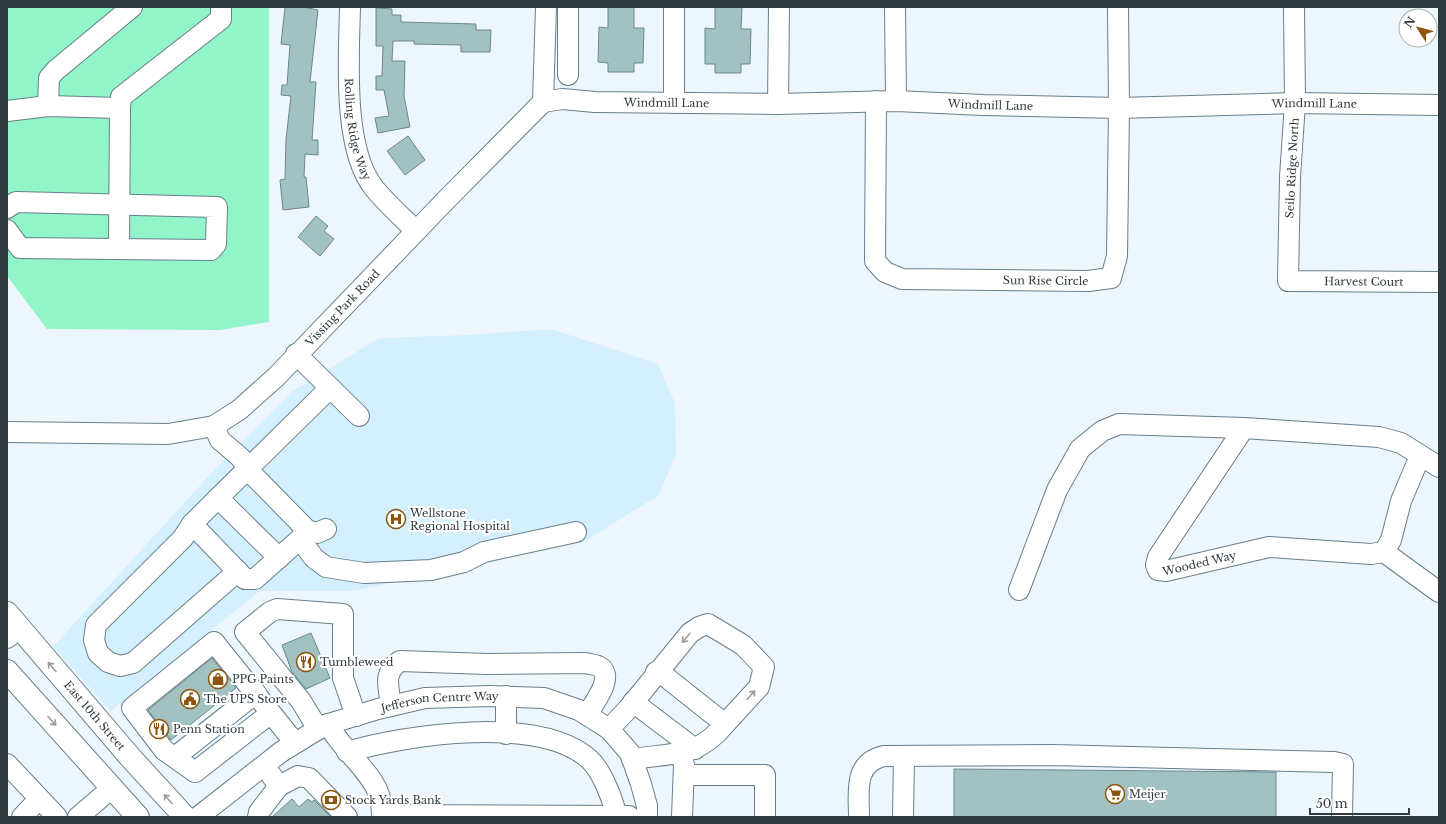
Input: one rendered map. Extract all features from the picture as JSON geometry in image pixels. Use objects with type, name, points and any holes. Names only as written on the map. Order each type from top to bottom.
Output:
[{"type":"main road","name":"East 10th Street","points":[[11,627],[185,817]]},
{"type":"main road","points":[[7,671],[138,817]]},
{"type":"street","points":[[48,106],[49,78],[56,70],[132,7]]},
{"type":"street","points":[[119,248],[121,97],[221,19],[221,7]]},
{"type":"street","name":"Rolling Ridge Way","points":[[350,7],[349,85],[358,156],[373,187],[416,231]]},
{"type":"street","points":[[543,102],[546,7]]},
{"type":"street","points":[[568,7],[568,75]]},
{"type":"street","points":[[674,7],[674,103]]},
{"type":"street","points":[[778,104],[779,7]]},
{"type":"street","points":[[895,7],[896,101]]},
{"type":"street","name":"Sun Rise Circle","points":[[876,101],[875,261],[885,272],[902,279],[1088,281],[1111,278],[1117,256],[1119,108],[1118,7]]},
{"type":"street","name":"Seilo Ridge North","points":[[1288,281],[1290,177],[1295,102],[1294,7]]},
{"type":"street","name":"Windmill Lane","points":[[543,102],[562,99],[595,102],[778,104],[896,101],[983,105],[1119,108],[1295,102],[1439,105]]},
{"type":"street","name":"Vissing Park Road","points":[[7,432],[168,434],[214,426],[239,410],[276,377],[296,354],[543,102]]},
{"type":"street","points":[[7,111],[48,106],[120,108]]},
{"type":"street","points":[[7,208],[16,202],[217,207],[216,244],[211,250],[20,248],[7,230]]},
{"type":"street","name":"Harvest Court","points":[[1288,281],[1439,282]]},
{"type":"street","points":[[296,354],[359,416]]},
{"type":"street","points":[[238,571],[133,663],[120,666],[108,662],[98,652],[94,640],[96,625],[183,538],[192,524],[330,388]]},
{"type":"street","points":[[1019,590],[1056,490],[1080,449],[1102,431],[1119,424],[1244,428],[1379,437],[1401,443],[1439,467]]},
{"type":"street","points":[[214,426],[220,440],[241,458],[248,470],[311,532],[314,558],[326,567],[364,572],[431,570],[464,562],[484,552],[576,532]]},
{"type":"street","name":"Wooded Way","points":[[1244,428],[1158,557],[1156,565],[1158,570],[1166,571],[1269,547],[1371,554],[1384,552]]},
{"type":"street","points":[[1420,456],[1401,501],[1391,540],[1384,552],[1439,592]]},
{"type":"street","points":[[218,498],[278,558]]},
{"type":"street","points":[[192,524],[245,579],[255,579],[278,558],[311,532]]},
{"type":"street","points":[[356,716],[343,678],[343,614],[277,609],[270,612],[245,632],[323,727],[333,735],[370,778],[379,793],[382,816],[647,816]]},
{"type":"street","points":[[609,729],[690,633],[699,627],[708,624],[743,645],[764,667],[759,686],[708,742],[687,751],[632,759]]},
{"type":"street","points":[[271,713],[195,772],[164,750],[132,708],[214,642],[296,743]]},
{"type":"street","points":[[391,706],[388,674],[392,667],[400,661],[487,664],[585,663],[598,666],[604,673],[606,683],[587,715]]},
{"type":"street","points":[[656,672],[662,674],[725,724]]},
{"type":"street","points":[[175,757],[256,693]]},
{"type":"street","points":[[506,696],[506,734]]},
{"type":"street","name":"Jefferson Centre Way","points":[[198,817],[264,765],[323,727],[391,706],[425,698],[506,696],[544,698],[579,710],[609,729],[630,753],[641,784],[647,816]]},
{"type":"street","points":[[633,702],[687,751]]},
{"type":"street","points":[[347,752],[375,744],[452,732],[506,734],[557,740],[575,749],[590,760],[600,773],[614,804],[617,817]]},
{"type":"street","points":[[682,817],[684,765],[687,751]]},
{"type":"street","points":[[859,817],[859,781],[866,766],[877,758],[904,756],[1052,755],[1334,762],[1343,764],[1342,817]]},
{"type":"street","points":[[904,756],[904,817]]},
{"type":"street","points":[[264,765],[279,786]]},
{"type":"street","points":[[10,772],[57,817]]},
{"type":"street","points":[[684,775],[765,775],[764,817]]},
{"type":"street","points":[[258,817],[259,812],[279,786],[298,776],[309,778],[347,817]]},
{"type":"street","points":[[78,817],[112,788]]},
{"type":"street","points":[[22,817],[39,799]]},
{"type":"shaded area","name":"Wellstone Regional Hospital","points":[[551,329],[658,364],[675,403],[676,454],[659,495],[584,542],[353,591],[260,591],[111,711],[53,647],[215,469],[293,391],[379,338],[467,335]]},
{"type":"green space","points":[[7,7],[269,7],[269,322],[220,330],[47,329],[7,276]]},
{"type":"building","points":[[285,7],[303,7],[318,10],[310,82],[316,82],[312,140],[318,140],[318,155],[305,154],[304,177],[306,177],[309,207],[283,210],[280,180],[285,179],[286,139],[291,96],[281,95],[282,85],[287,85],[290,45],[281,44]]},
{"type":"building","points":[[608,7],[634,7],[634,28],[644,28],[643,63],[634,63],[634,72],[608,72],[608,63],[598,62],[599,27],[608,28]]},
{"type":"building","points":[[715,7],[742,7],[741,29],[751,29],[750,64],[741,64],[741,73],[715,73],[715,64],[705,64],[705,28],[715,29]]},
{"type":"building","points":[[376,8],[392,9],[392,15],[401,15],[401,22],[476,24],[476,30],[491,30],[490,52],[461,52],[461,45],[414,44],[414,41],[393,41],[392,61],[405,61],[404,96],[410,127],[378,133],[375,118],[389,116],[384,90],[376,90],[376,76],[382,76],[383,46],[376,46]]},
{"type":"building","points":[[408,136],[425,160],[405,175],[387,151]]},
{"type":"building","points":[[316,216],[328,226],[324,231],[334,239],[320,256],[298,237]]},
{"type":"building","name":"Tumbleweed","points":[[311,633],[330,678],[306,689],[292,672],[282,645]]},
{"type":"building","points":[[212,658],[236,688],[171,740],[148,710]]},
{"type":"building","name":"Meijer","points":[[954,769],[1276,772],[1276,817],[954,817]]},
{"type":"building","points":[[292,799],[299,807],[308,799],[312,802],[314,800],[331,817],[272,817]]},
{"type":"place","name":"Wellstone Regional Hospital","points":[[396,519]]},
{"type":"place","name":"Tumbleweed","points":[[306,662]]},
{"type":"place","name":"PPG Paints","points":[[218,679]]},
{"type":"place","name":"The UPS Store","points":[[190,699]]},
{"type":"place","name":"Penn Station","points":[[159,729]]},
{"type":"place","name":"Meijer","points":[[1115,794]]},
{"type":"place","name":"Stock Yards Bank","points":[[331,800]]}]
